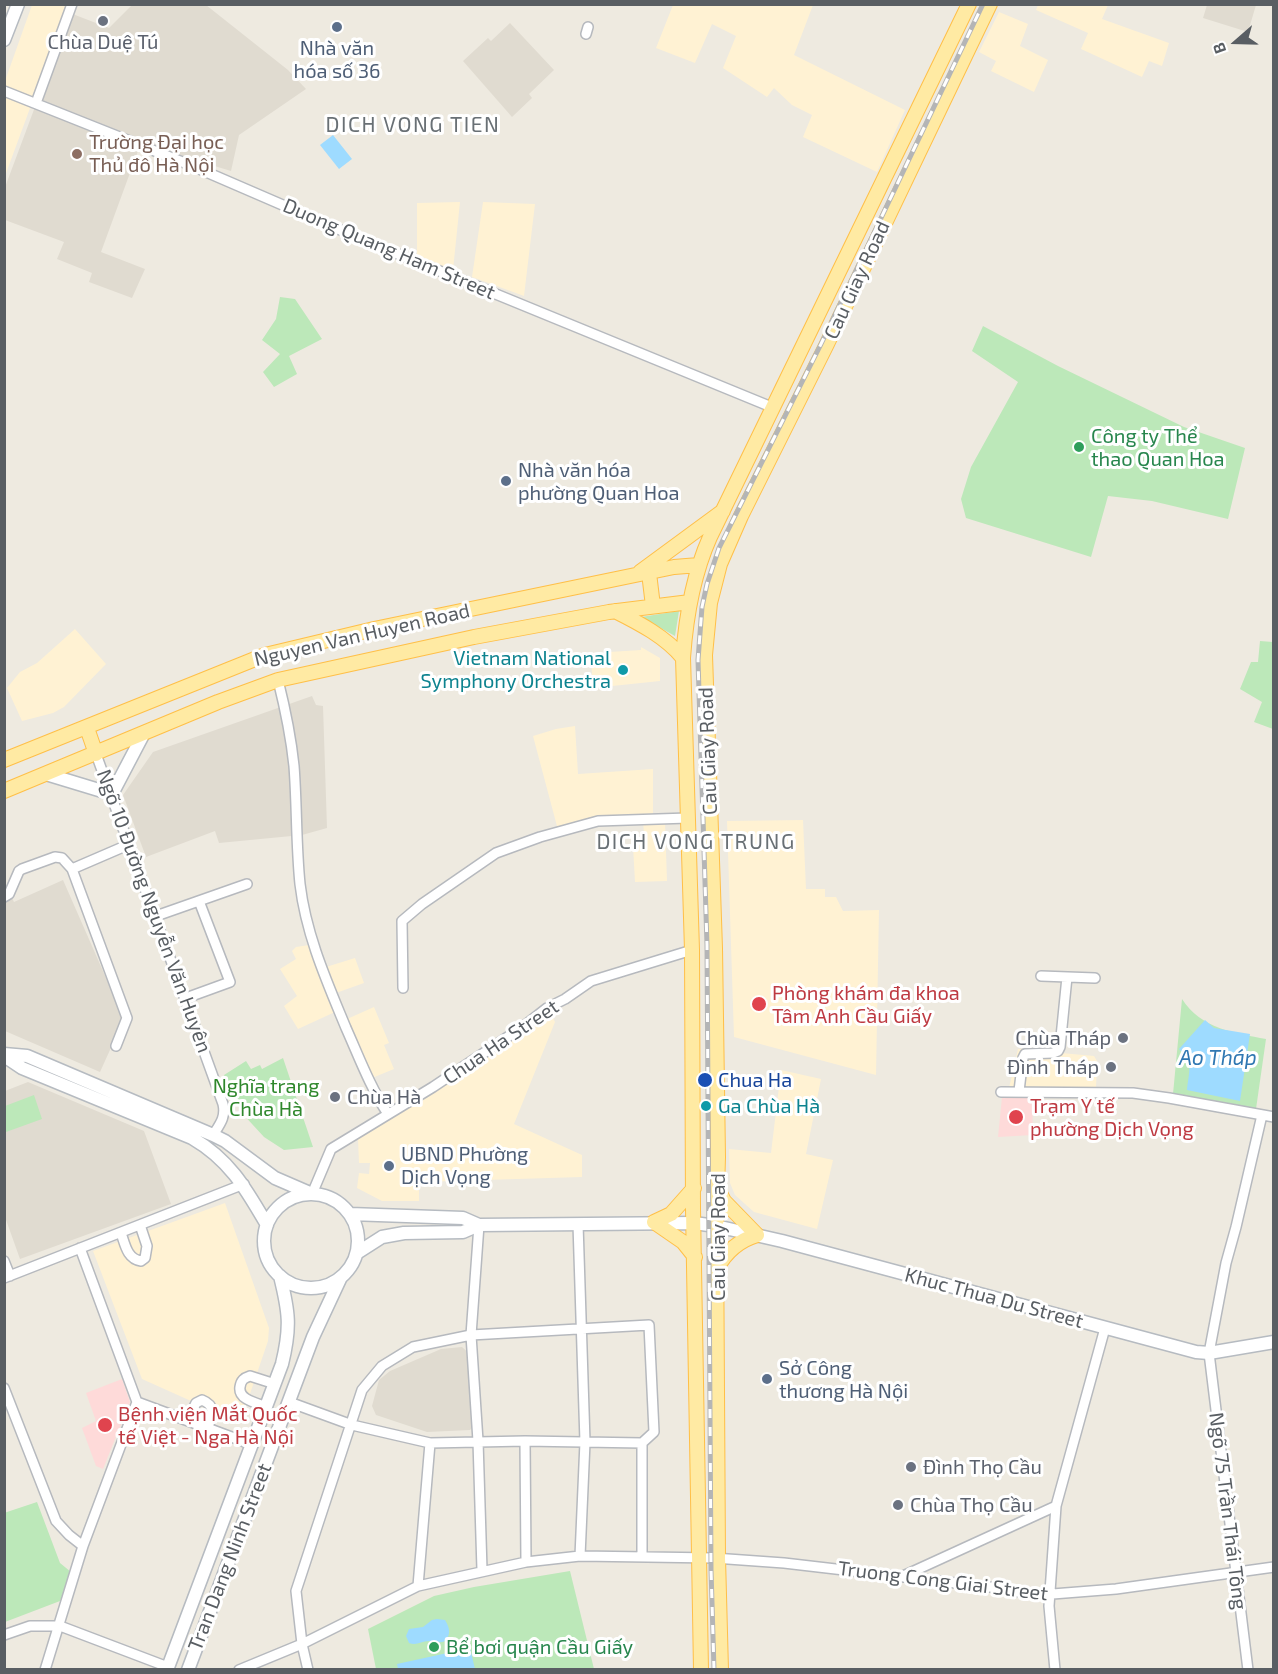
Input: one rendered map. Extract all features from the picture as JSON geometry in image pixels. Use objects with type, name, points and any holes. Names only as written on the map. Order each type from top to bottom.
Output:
[{"type":"main road","points":[[4,40],[18,4]]},
{"type":"main road","name":"Cau Giay Road","points":[[701,1670],[692,950],[683,658],[690,602],[699,565],[724,510],[969,4]]},
{"type":"main road","name":"Cau Giay Road","points":[[721,1670],[718,1558],[715,948],[705,655],[706,624],[720,564],[741,516],[851,294],[990,4]]},
{"type":"main road","points":[[833,285],[851,294]]},
{"type":"main road","points":[[653,606],[642,574],[724,510]]},
{"type":"main road","name":"Nguyen Van Huyen Road","points":[[4,760],[266,655],[374,629],[674,567],[699,565]]},
{"type":"main road","name":"Nguyen Van Huyen Road","points":[[4,791],[218,702],[278,680],[474,636],[615,611],[690,602]]},
{"type":"main road","points":[[615,611],[638,623],[668,644],[683,658]]},
{"type":"main road","points":[[87,728],[96,754]]},
{"type":"main road","points":[[46,774],[112,794],[144,733]]},
{"type":"main road","points":[[686,771],[709,769]]},
{"type":"main road","points":[[4,1055],[27,1056],[213,1135],[225,1141],[275,1178],[339,1203],[350,1214],[358,1234],[357,1253],[349,1270],[341,1277],[330,1284],[310,1288],[291,1283],[280,1276],[271,1264],[266,1250],[265,1236],[267,1225],[284,1203],[312,1194]]},
{"type":"main road","points":[[4,1055],[24,1068],[192,1138],[205,1146],[224,1161],[244,1184],[267,1225]]},
{"type":"main road","points":[[205,1146],[213,1135]]},
{"type":"main road","points":[[654,1222],[671,1214],[694,1188]]},
{"type":"main road","points":[[717,1189],[724,1201],[757,1235],[735,1246],[717,1268]]},
{"type":"main road","points":[[350,1214],[463,1218],[479,1225]]},
{"type":"main road","points":[[654,1222],[683,1242],[695,1257]]},
{"type":"main road","points":[[357,1253],[382,1237],[404,1233],[463,1232],[479,1225],[694,1223]]},
{"type":"main road","name":"Khuc Thua Du Street","points":[[694,1223],[757,1235],[1196,1352],[1209,1353],[1274,1342]]},
{"type":"main road","name":"Tran Dang Ninh Street","points":[[167,1668],[282,1364],[290,1327],[280,1276]]},
{"type":"main road","name":"Tran Dang Ninh Street","points":[[188,1670],[316,1329],[341,1277]]},
{"type":"main road","points":[[193,1602],[210,1609]]},
{"type":"street","points":[[36,103],[72,4]]},
{"type":"street","name":"Duong Quang Ham Street","points":[[4,91],[190,165],[359,238],[774,408]]},
{"type":"street","points":[[278,680],[288,723],[294,765],[300,884],[314,945],[363,1069],[388,1114]]},
{"type":"street","name":"Ngõ 10 Đường Nguyễn Văn Huyên","points":[[96,754],[224,1104],[223,1119],[213,1135]]},
{"type":"street","points":[[403,988],[402,921],[422,904],[496,853],[549,834],[598,822],[688,818]]},
{"type":"street","points":[[72,868],[130,844]]},
{"type":"street","points":[[7,896],[22,869],[55,857],[64,859],[72,868],[127,1018],[116,1046]]},
{"type":"street","points":[[156,916],[247,884]]},
{"type":"street","points":[[186,998],[230,982],[199,901]]},
{"type":"street","name":"Chua Ha Street","points":[[312,1194],[331,1149],[433,1086],[524,1026],[547,1008],[591,981],[692,950]]},
{"type":"street","points":[[1041,976],[1095,978]]},
{"type":"street","points":[[1019,1091],[1025,1054],[1053,1053],[1060,1047],[1067,977]]},
{"type":"street","points":[[1001,1092],[1133,1093],[1274,1117]]},
{"type":"street","name":"Ngõ 75 Trần Thái Tông","points":[[1248,1670],[1209,1353],[1226,1263],[1262,1115]]},
{"type":"street","points":[[4,1261],[7,1277],[244,1184]]},
{"type":"street","points":[[578,1224],[585,1442],[580,1556]]},
{"type":"street","points":[[121,1233],[131,1256],[141,1261],[145,1258],[147,1246],[140,1225]]},
{"type":"street","points":[[479,1225],[471,1335],[478,1441],[482,1570]]},
{"type":"street","points":[[45,1670],[83,1546],[137,1402],[80,1248]]},
{"type":"street","points":[[289,1402],[352,1425],[430,1443],[478,1441],[642,1443],[654,1432],[649,1325],[471,1335],[413,1347],[382,1366],[362,1390],[352,1425],[296,1591],[302,1644],[308,1670]]},
{"type":"street","points":[[1055,1670],[1049,1606],[1056,1506],[1105,1328]]},
{"type":"street","points":[[267,1407],[244,1398],[240,1392],[240,1383],[249,1376],[275,1384]]},
{"type":"street","points":[[4,1388],[56,1521],[83,1546]]},
{"type":"street","points":[[188,1420],[196,1402],[202,1400],[208,1402],[213,1411],[208,1427]]},
{"type":"street","points":[[137,1402],[253,1445]]},
{"type":"street","points":[[525,1441],[526,1562]]},
{"type":"street","points":[[418,1586],[430,1443]]},
{"type":"street","points":[[642,1443],[642,1556]]},
{"type":"street","points":[[901,1577],[1056,1506]]},
{"type":"street","name":"Truong Cong Giai Street","points":[[239,1670],[302,1644],[418,1586],[482,1570],[580,1556],[718,1558],[784,1563],[1050,1595],[1116,1589],[1274,1567]]},
{"type":"street","points":[[4,1635],[30,1626],[60,1626],[167,1668]]},
{"type":"shaded area","points":[[32,5],[68,5],[5,176],[5,81]]},
{"type":"shaded area","name":"Trường Đại học Thủ đô Hà Nội","points":[[132,5],[206,5],[288,70],[306,89],[239,135],[231,171],[188,158],[183,169],[138,151],[101,252],[145,269],[132,298],[89,282],[92,273],[57,259],[64,242],[5,220],[4,190],[70,13],[109,28]]},
{"type":"shaded area","points":[[673,5],[813,5],[794,55],[905,110],[877,172],[803,137],[812,115],[792,105],[774,88],[767,97],[723,68],[736,36],[712,24],[695,63],[656,48]]},
{"type":"shaded area","points":[[1038,5],[1108,5],[1102,19],[1169,43],[1162,66],[1149,61],[1142,77],[1081,49],[1088,33],[1036,10]]},
{"type":"shaded area","points":[[1207,5],[1256,5],[1248,32],[1203,18]]},
{"type":"shaded area","points":[[999,12],[1028,24],[1020,46],[1048,60],[1034,92],[991,71],[996,61],[979,52]]},
{"type":"shaded area","points":[[510,23],[554,70],[529,94],[532,98],[512,117],[463,61],[488,38],[491,41]]},
{"type":"shaded area","points":[[460,202],[453,270],[417,257],[417,203]]},
{"type":"shaded area","points":[[483,202],[535,204],[524,296],[472,277]]},
{"type":"shaded area","points":[[75,629],[106,664],[64,707],[53,713],[22,721],[7,688],[20,672],[37,663]]},
{"type":"shaded area","name":"Vietnam National Symphony Orchestra","points":[[641,647],[660,658],[660,681],[593,688],[591,659],[609,658],[609,652],[641,650]]},
{"type":"shaded area","points":[[312,696],[316,705],[323,706],[327,828],[302,835],[219,843],[215,831],[146,857],[123,795],[153,752]]},
{"type":"shaded area","points":[[575,726],[578,774],[653,769],[653,817],[558,830],[533,736]]},
{"type":"shaded area","points":[[803,820],[806,889],[825,889],[825,897],[836,897],[843,911],[879,910],[876,1075],[734,1037],[727,821]]},
{"type":"shaded area","points":[[665,821],[667,881],[635,882],[633,846],[645,845],[643,822]]},
{"type":"shaded area","points":[[63,880],[124,1019],[100,1072],[5,1031],[4,901],[12,898],[14,902]]},
{"type":"shaded area","points":[[309,945],[335,1012],[298,1029],[284,1006],[297,996],[280,969],[296,959],[292,951],[296,947]]},
{"type":"shaded area","points":[[355,958],[364,983],[336,993],[326,967]]},
{"type":"shaded area","points":[[374,1007],[389,1043],[384,1045],[394,1069],[372,1078],[347,1019]]},
{"type":"shaded area","points":[[551,1014],[555,1022],[514,1124],[582,1155],[582,1177],[419,1182],[419,1201],[382,1201],[357,1188],[359,1173],[369,1174],[370,1163],[359,1163],[358,1139]]},
{"type":"shaded area","points":[[1018,1049],[1094,1056],[1097,1061],[1096,1088],[1009,1088]]},
{"type":"shaded area","points":[[781,1070],[821,1079],[806,1154],[833,1160],[817,1229],[754,1212],[735,1195],[730,1183],[729,1149],[771,1153]]},
{"type":"shaded area","points":[[28,1082],[144,1131],[171,1204],[20,1259],[5,1217],[5,1091]]},
{"type":"shaded area","name":"Trạm Y tế phường Dịch Vọng","points":[[1002,1097],[1032,1098],[1033,1135],[998,1137]]},
{"type":"shaded area","points":[[225,1203],[269,1328],[268,1341],[240,1423],[142,1379],[93,1251]]},
{"type":"shaded area","points":[[462,1347],[471,1355],[474,1426],[470,1430],[427,1432],[376,1415],[372,1406],[379,1380],[390,1371],[441,1349]]},
{"type":"shaded area","name":"Bệnh viện Mắt Quốc tế Việt - Nga Hà Nội","points":[[122,1379],[130,1402],[103,1469],[96,1466],[82,1428],[96,1421],[86,1393]]},
{"type":"green space","points":[[280,297],[295,299],[322,339],[289,356],[297,374],[274,387],[263,372],[280,354],[262,340],[276,319]]},
{"type":"green space","name":"Công ty Thể thao Quan Hoa","points":[[983,326],[1058,366],[1184,427],[1245,448],[1228,519],[1152,501],[1108,496],[1091,557],[966,518],[961,499],[971,467],[1018,382],[972,351]]},
{"type":"green space","points":[[679,611],[675,636],[641,617]]},
{"type":"green space","points":[[1260,641],[1273,642],[1273,729],[1254,722],[1262,702],[1240,689],[1251,662],[1258,662]]},
{"type":"green space","points":[[1182,999],[1199,1017],[1209,1023],[1231,1032],[1266,1039],[1256,1109],[1173,1094]]},
{"type":"green space","name":"Nghĩa trang Chùa Hà","points":[[283,1058],[313,1147],[284,1150],[264,1137],[241,1112],[224,1075],[246,1061],[251,1069],[260,1065],[262,1069]]},
{"type":"green space","points":[[34,1095],[42,1119],[6,1132],[5,1106]]},
{"type":"green space","points":[[37,1502],[60,1563],[71,1572],[60,1601],[5,1622],[4,1513]]},
{"type":"green space","points":[[570,1571],[594,1669],[376,1669],[368,1629],[434,1596]]},
{"type":"water","points":[[333,135],[352,159],[339,169],[320,145]]},
{"type":"water","name":"Ao Tháp","points":[[1205,1020],[1214,1028],[1250,1034],[1240,1101],[1187,1090],[1189,1063],[1179,1049]]},
{"type":"water","points":[[437,1619],[445,1620],[448,1626],[449,1634],[445,1641],[409,1643],[406,1636],[409,1629],[423,1627]]},
{"type":"water","points":[[470,1648],[475,1669],[398,1669],[397,1664]]},
{"type":"railway","points":[[714,1670],[711,1569],[707,945],[698,660],[702,607],[719,548],[821,344],[983,4]]},
{"type":"place","name":"Chùa Duệ Tú","points":[[103,21]]},
{"type":"place","name":"Nhà văn hóa số 36","points":[[337,27]]},
{"type":"place","name":"Trường Đại học Thủ đô Hà Nội","points":[[77,154]]},
{"type":"place","name":"Công ty Thể thao Quan Hoa","points":[[1079,447]]},
{"type":"place","name":"Nhà văn hóa phường Quan Hoa","points":[[506,481]]},
{"type":"place","name":"Vietnam National Symphony Orchestra","points":[[623,670]]},
{"type":"place","name":"Phòng khám đa khoa Tâm Anh Cầu Giấy","points":[[759,1004]]},
{"type":"place","name":"Chùa Tháp","points":[[1123,1038]]},
{"type":"place","name":"Đình Tháp","points":[[1111,1067]]},
{"type":"place","name":"Chua Ha","points":[[705,1080]]},
{"type":"place","name":"Chùa Hà","points":[[335,1097]]},
{"type":"place","name":"Ga Chùa Hà","points":[[706,1106]]},
{"type":"place","name":"Trạm Y tế phường Dịch Vọng","points":[[1016,1117]]},
{"type":"place","name":"UBND Phường Dịch Vọng","points":[[389,1166]]},
{"type":"place","name":"Sở Công thương Hà Nội","points":[[767,1379]]},
{"type":"place","name":"Bệnh viện Mắt Quốc tế Việt - Nga Hà Nội","points":[[105,1425]]},
{"type":"place","name":"Đình Thọ Cầu","points":[[911,1467]]},
{"type":"place","name":"Chùa Thọ Cầu","points":[[898,1505]]},
{"type":"place","name":"Bể bơi quận Cầu Giấy","points":[[434,1647]]},
{"type":"district","name":"DICH VONG TIEN","points":[[413,125]]},
{"type":"district","name":"DICH VONG TRUNG","points":[[696,842]]}]
